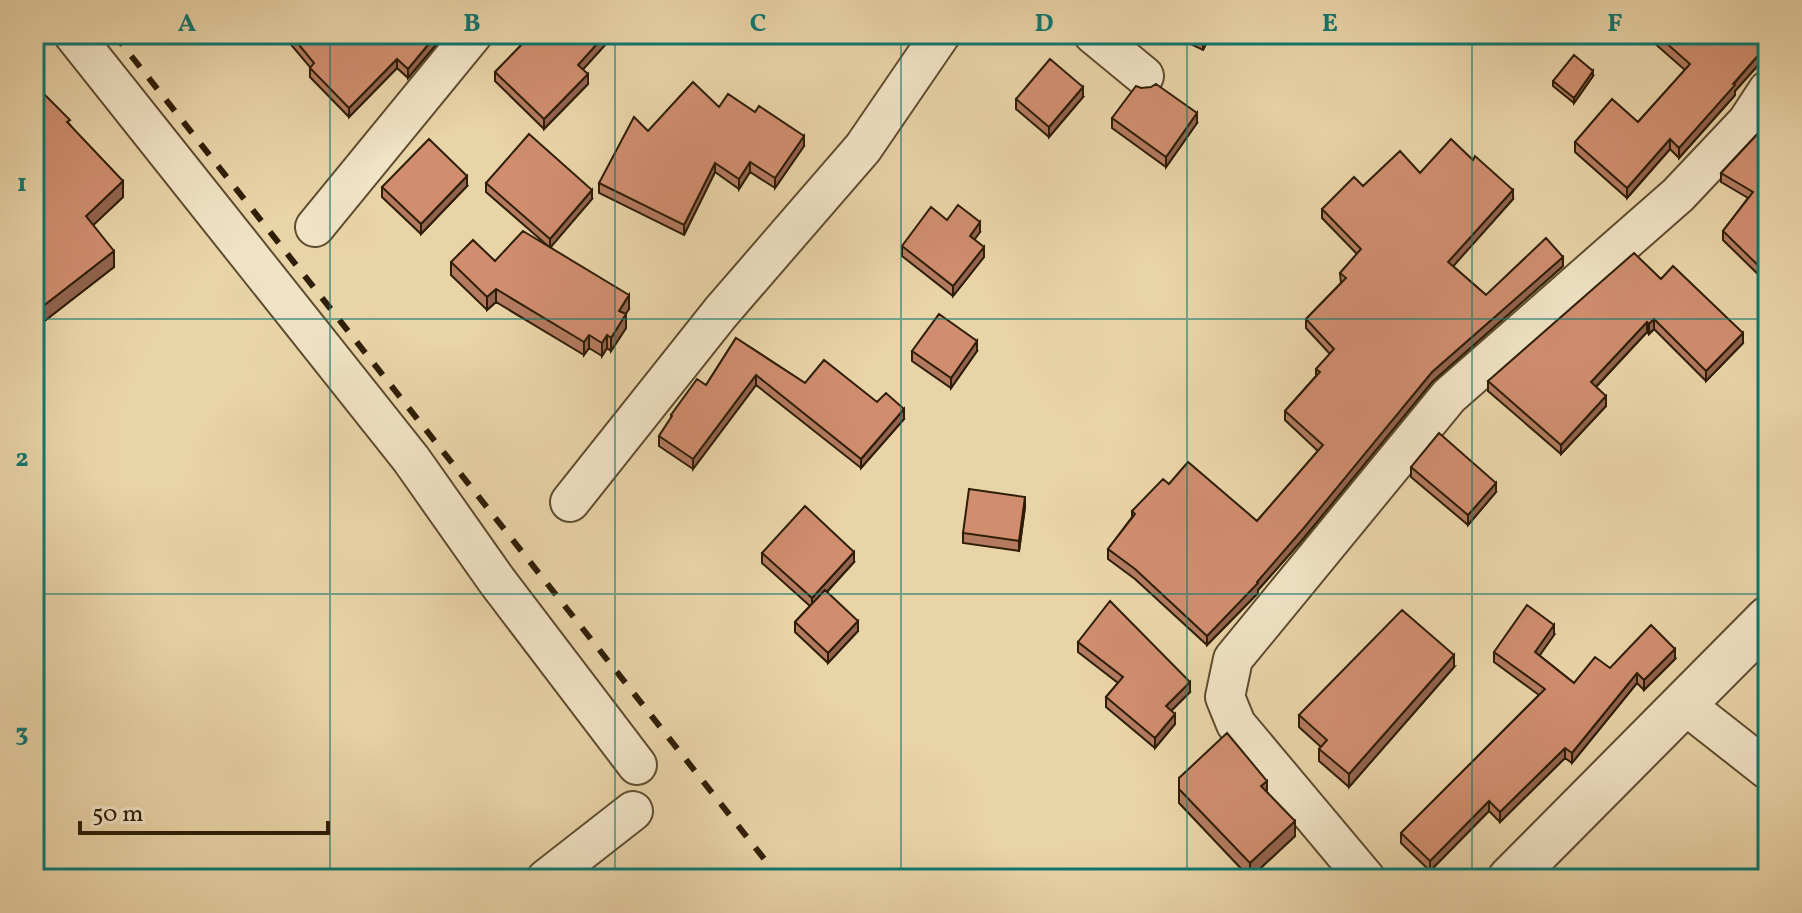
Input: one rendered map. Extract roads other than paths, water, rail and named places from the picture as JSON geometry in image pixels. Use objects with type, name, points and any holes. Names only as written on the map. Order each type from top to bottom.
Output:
[{"type":"street","points":[[73,34],[411,459],[497,581],[637,765]]},
{"type":"street","points":[[315,227],[473,34]]},
{"type":"street","points":[[570,502],[721,312],[863,148],[941,34]]},
{"type":"street","points":[[1093,34],[1144,76]]},
{"type":"street","points":[[1366,879],[1236,724],[1225,697],[1233,659],[1449,396],[1678,195],[1747,122],[1768,90]]},
{"type":"street","points":[[1510,879],[1768,619]]},
{"type":"street","points":[[1684,704],[1768,770]]},
{"type":"street","points":[[546,879],[633,811]]},
{"type":"railway","points":[[114,34],[780,879]]}]
